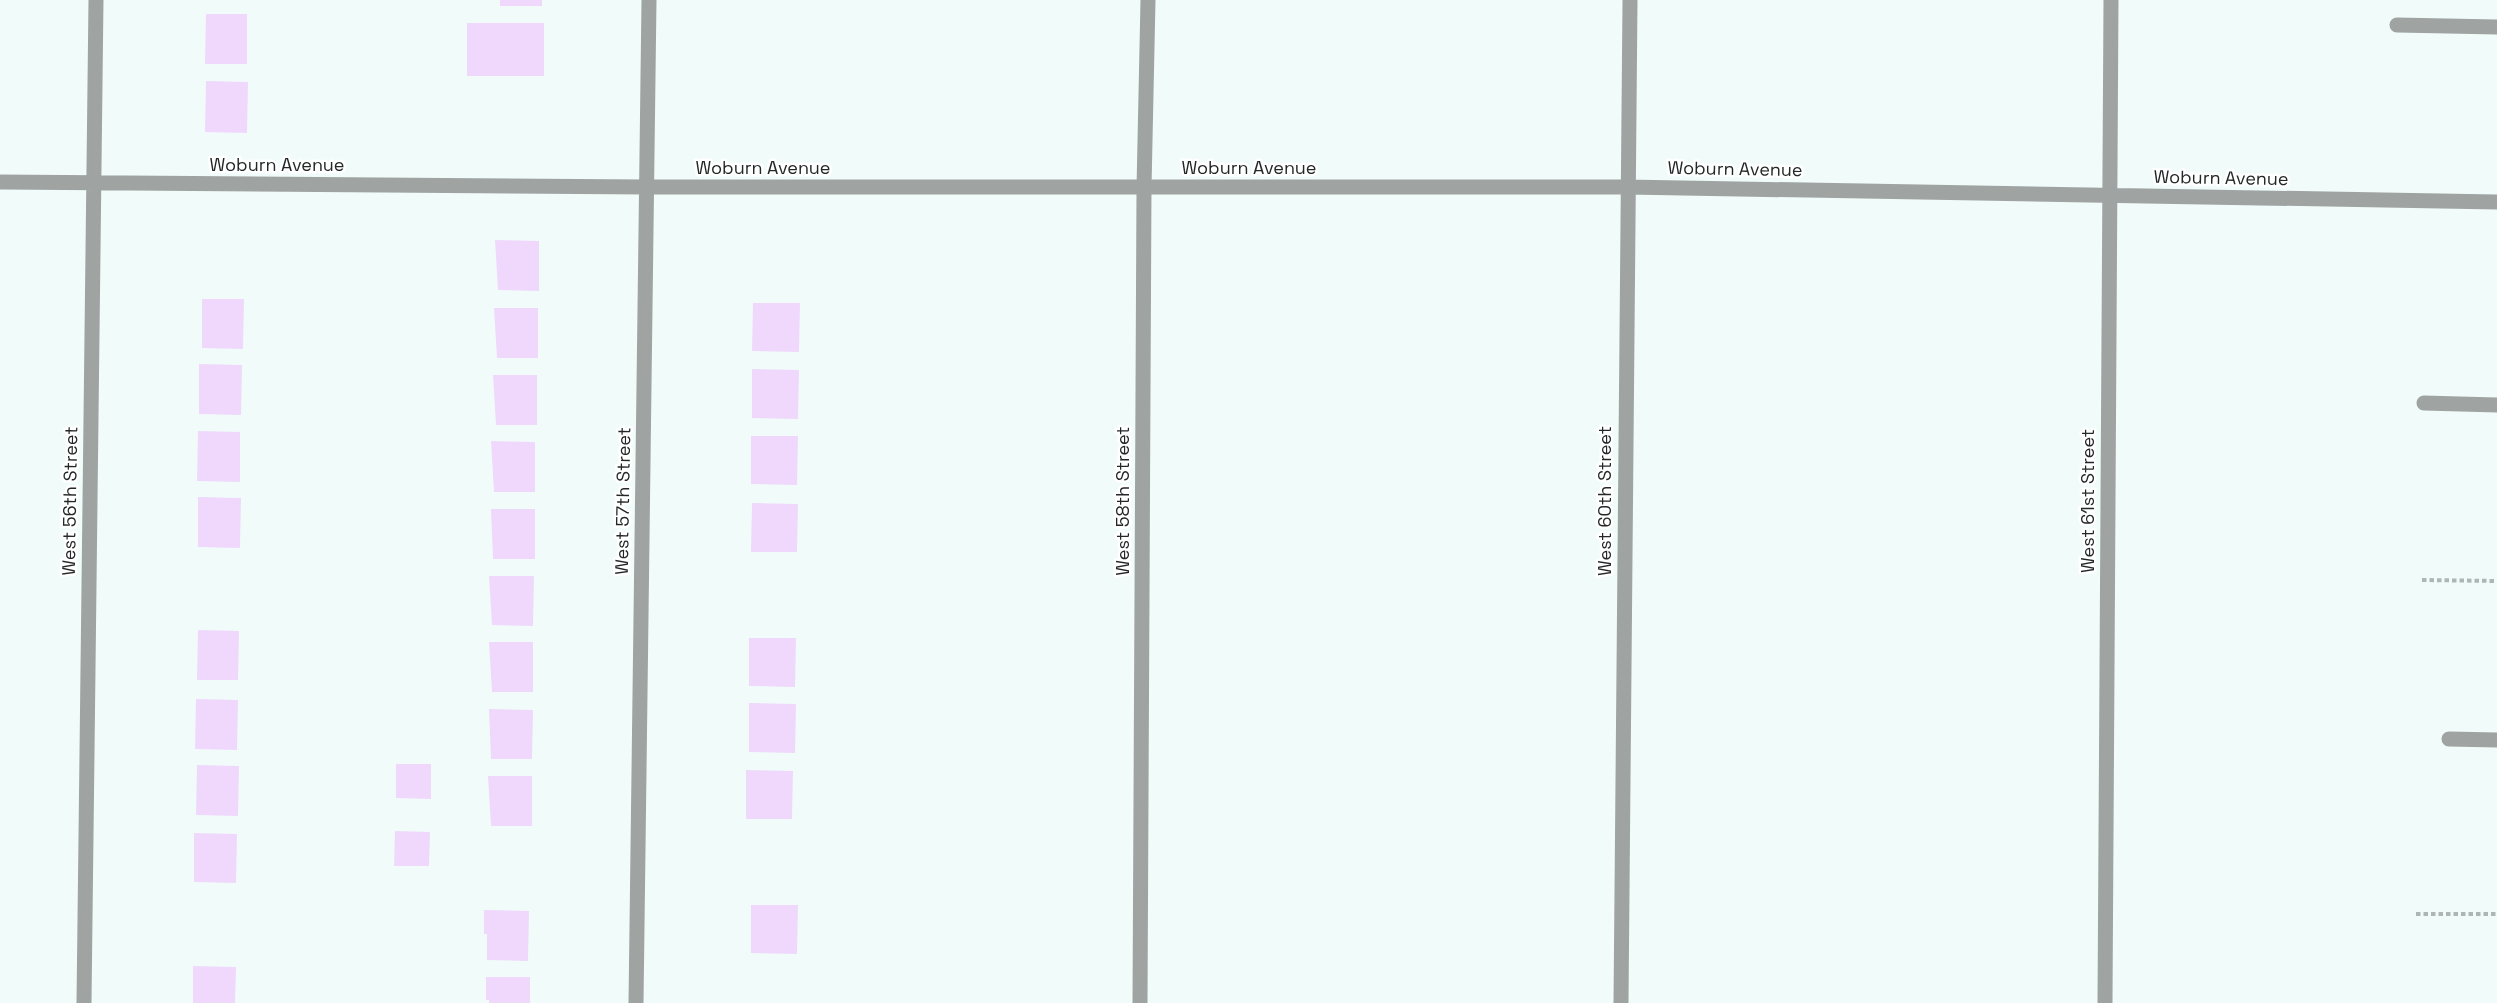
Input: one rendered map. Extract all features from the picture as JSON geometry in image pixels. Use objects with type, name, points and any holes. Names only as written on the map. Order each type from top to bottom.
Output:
[{"type":"street","name":"West 56th Street","points":[[84,1003],[96,0]]},
{"type":"street","name":"West 57th Street","points":[[636,1003],[649,0]]},
{"type":"street","name":"West 58th Street","points":[[1140,1003],[1144,188],[1148,0]]},
{"type":"street","name":"West 60th Street","points":[[1621,1003],[1630,0]]},
{"type":"street","name":"West 61st Street","points":[[2104,1003],[2111,0]]},
{"type":"street","points":[[2397,25],[2497,27]]},
{"type":"street","name":"Woburn Avenue","points":[[0,182],[647,187],[1627,187],[2497,202]]},
{"type":"street","points":[[2424,403],[2497,405]]},
{"type":"street","points":[[2449,739],[2497,740]]},
{"type":"path","points":[[2422,580],[2497,581]]},
{"type":"path","points":[[2416,914],[2497,914]]},
{"type":"building","points":[[500,0],[542,0],[542,6],[500,6]]},
{"type":"building","points":[[206,14],[247,14],[247,64],[205,64]]},
{"type":"building","points":[[467,23],[544,23],[544,76],[467,76]]},
{"type":"building","points":[[206,81],[248,82],[247,133],[205,132]]},
{"type":"building","points":[[495,240],[539,241],[539,291],[498,290]]},
{"type":"building","points":[[202,299],[244,299],[243,349],[202,348]]},
{"type":"building","points":[[753,303],[800,303],[799,352],[752,351]]},
{"type":"building","points":[[494,308],[538,308],[538,358],[497,358]]},
{"type":"building","points":[[199,364],[242,365],[241,415],[199,414]]},
{"type":"building","points":[[752,369],[799,370],[798,419],[752,418]]},
{"type":"building","points":[[493,375],[537,375],[537,425],[496,425]]},
{"type":"building","points":[[198,431],[240,432],[240,482],[197,481]]},
{"type":"building","points":[[751,436],[798,436],[797,485],[751,484]]},
{"type":"building","points":[[491,441],[535,442],[535,492],[494,492]]},
{"type":"building","points":[[198,497],[241,498],[240,548],[198,547]]},
{"type":"building","points":[[752,503],[798,504],[797,552],[751,552]]},
{"type":"building","points":[[491,509],[535,509],[535,559],[493,559]]},
{"type":"building","points":[[489,576],[534,576],[533,626],[492,625]]},
{"type":"building","points":[[198,630],[239,631],[238,680],[197,680]]},
{"type":"building","points":[[749,638],[796,638],[795,687],[749,686]]},
{"type":"building","points":[[489,642],[533,642],[533,692],[492,692]]},
{"type":"building","points":[[196,699],[238,700],[237,750],[195,749]]},
{"type":"building","points":[[749,703],[796,704],[795,753],[749,752]]},
{"type":"building","points":[[489,709],[533,710],[532,759],[491,759]]},
{"type":"building","points":[[396,764],[431,764],[431,799],[396,798]]},
{"type":"building","points":[[197,765],[239,766],[238,816],[196,815]]},
{"type":"building","points":[[746,770],[793,771],[792,819],[746,819]]},
{"type":"building","points":[[488,776],[532,776],[532,826],[491,826]]},
{"type":"building","points":[[395,831],[430,832],[429,866],[394,866]]},
{"type":"building","points":[[194,833],[237,834],[236,883],[194,882]]},
{"type":"building","points":[[751,905],[798,905],[797,954],[751,953]]},
{"type":"building","points":[[484,910],[529,911],[528,961],[487,960]]},
{"type":"building","points":[[193,966],[236,967],[235,1003],[193,1003]]},
{"type":"building","points":[[486,977],[530,977],[530,1003],[489,1003],[489,1000],[486,1000]]}]
